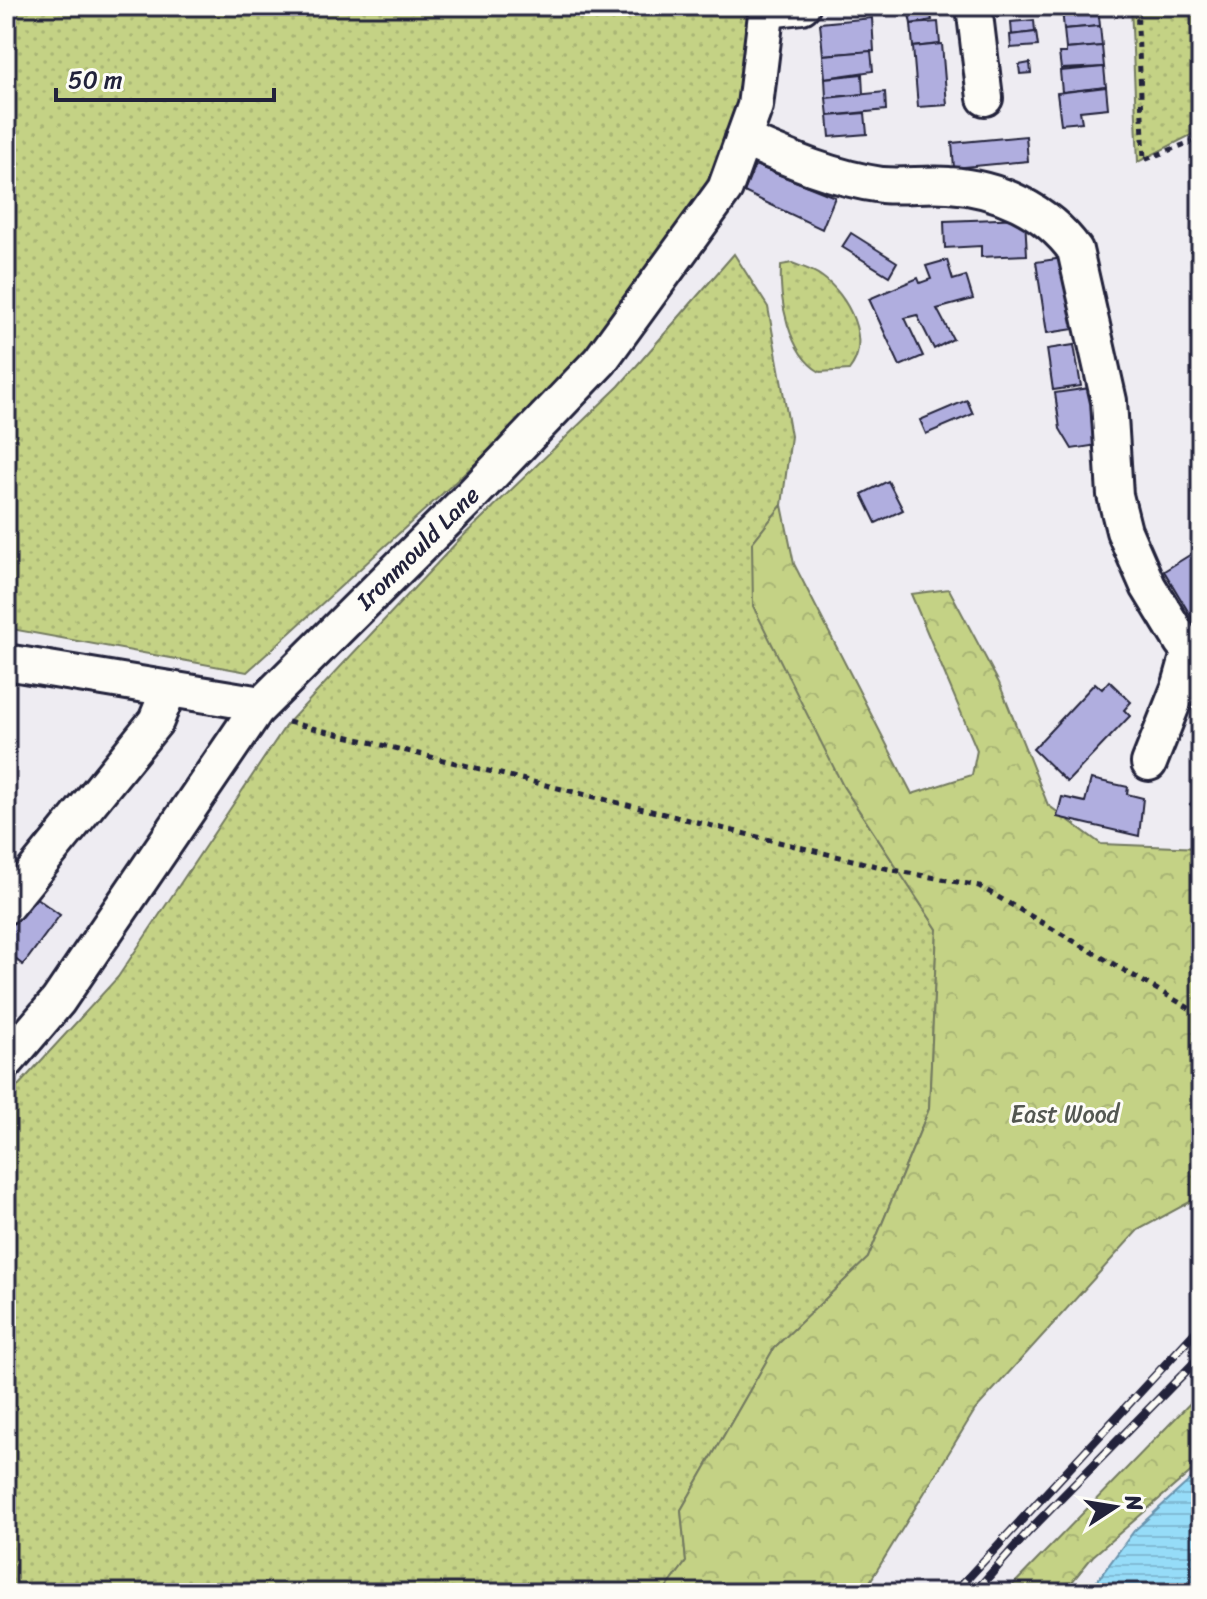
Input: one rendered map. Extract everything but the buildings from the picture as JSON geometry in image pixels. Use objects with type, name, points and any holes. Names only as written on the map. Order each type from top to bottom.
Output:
[{"type":"street","points":[[767,8],[802,6]]},
{"type":"street","points":[[974,6],[985,98]]},
{"type":"street","name":"Ironmould Lane","points":[[6,1062],[20,1030],[58,1001],[258,707],[471,496],[600,361],[725,189],[755,106],[767,8]]},
{"type":"street","points":[[743,139],[822,173],[883,185],[949,185],[989,191],[1023,205],[1063,233],[1075,250],[1109,401],[1115,495],[1124,531],[1148,586],[1182,642],[1196,646],[1149,763]]},
{"type":"street","points":[[6,662],[258,707]]},
{"type":"street","points":[[6,906],[156,721],[169,689]]},
{"type":"path","points":[[1137,6],[1144,160],[1201,138]]},
{"type":"path","points":[[258,707],[277,719],[430,757],[893,870],[979,886],[1201,1015]]},
{"type":"green space","points":[[6,6],[755,6],[733,135],[713,186],[590,359],[247,672],[6,628]]},
{"type":"green space","points":[[1131,6],[1201,6],[1201,130],[1138,162]]},
{"type":"green space","points":[[734,254],[768,307],[791,436],[782,505],[752,543],[843,786],[937,929],[929,1109],[868,1258],[774,1348],[681,1510],[686,1562],[663,1593],[6,1593],[6,1099],[118,977],[286,725],[458,541],[619,386]]},
{"type":"green space","points":[[792,263],[821,276],[848,306],[854,319],[858,346],[849,370],[820,372],[809,364],[793,339],[784,309],[781,265]]},
{"type":"green space","name":"East Wood","points":[[782,505],[794,564],[912,794],[972,775],[977,750],[911,594],[949,589],[999,683],[1048,805],[1101,844],[1201,848],[1201,1196],[1138,1230],[975,1410],[863,1593],[663,1593],[686,1562],[681,1510],[774,1348],[868,1258],[929,1109],[937,929],[843,786],[753,606],[752,543]]},
{"type":"green space","points":[[1201,1392],[1201,1463],[1093,1556],[1063,1593],[1005,1593]]},
{"type":"water","points":[[1201,1470],[1201,1593],[1088,1593],[1134,1531]]},
{"type":"railway","points":[[954,1593],[1201,1326]]},
{"type":"railway","points":[[974,1593],[1028,1532],[1201,1356]]}]
